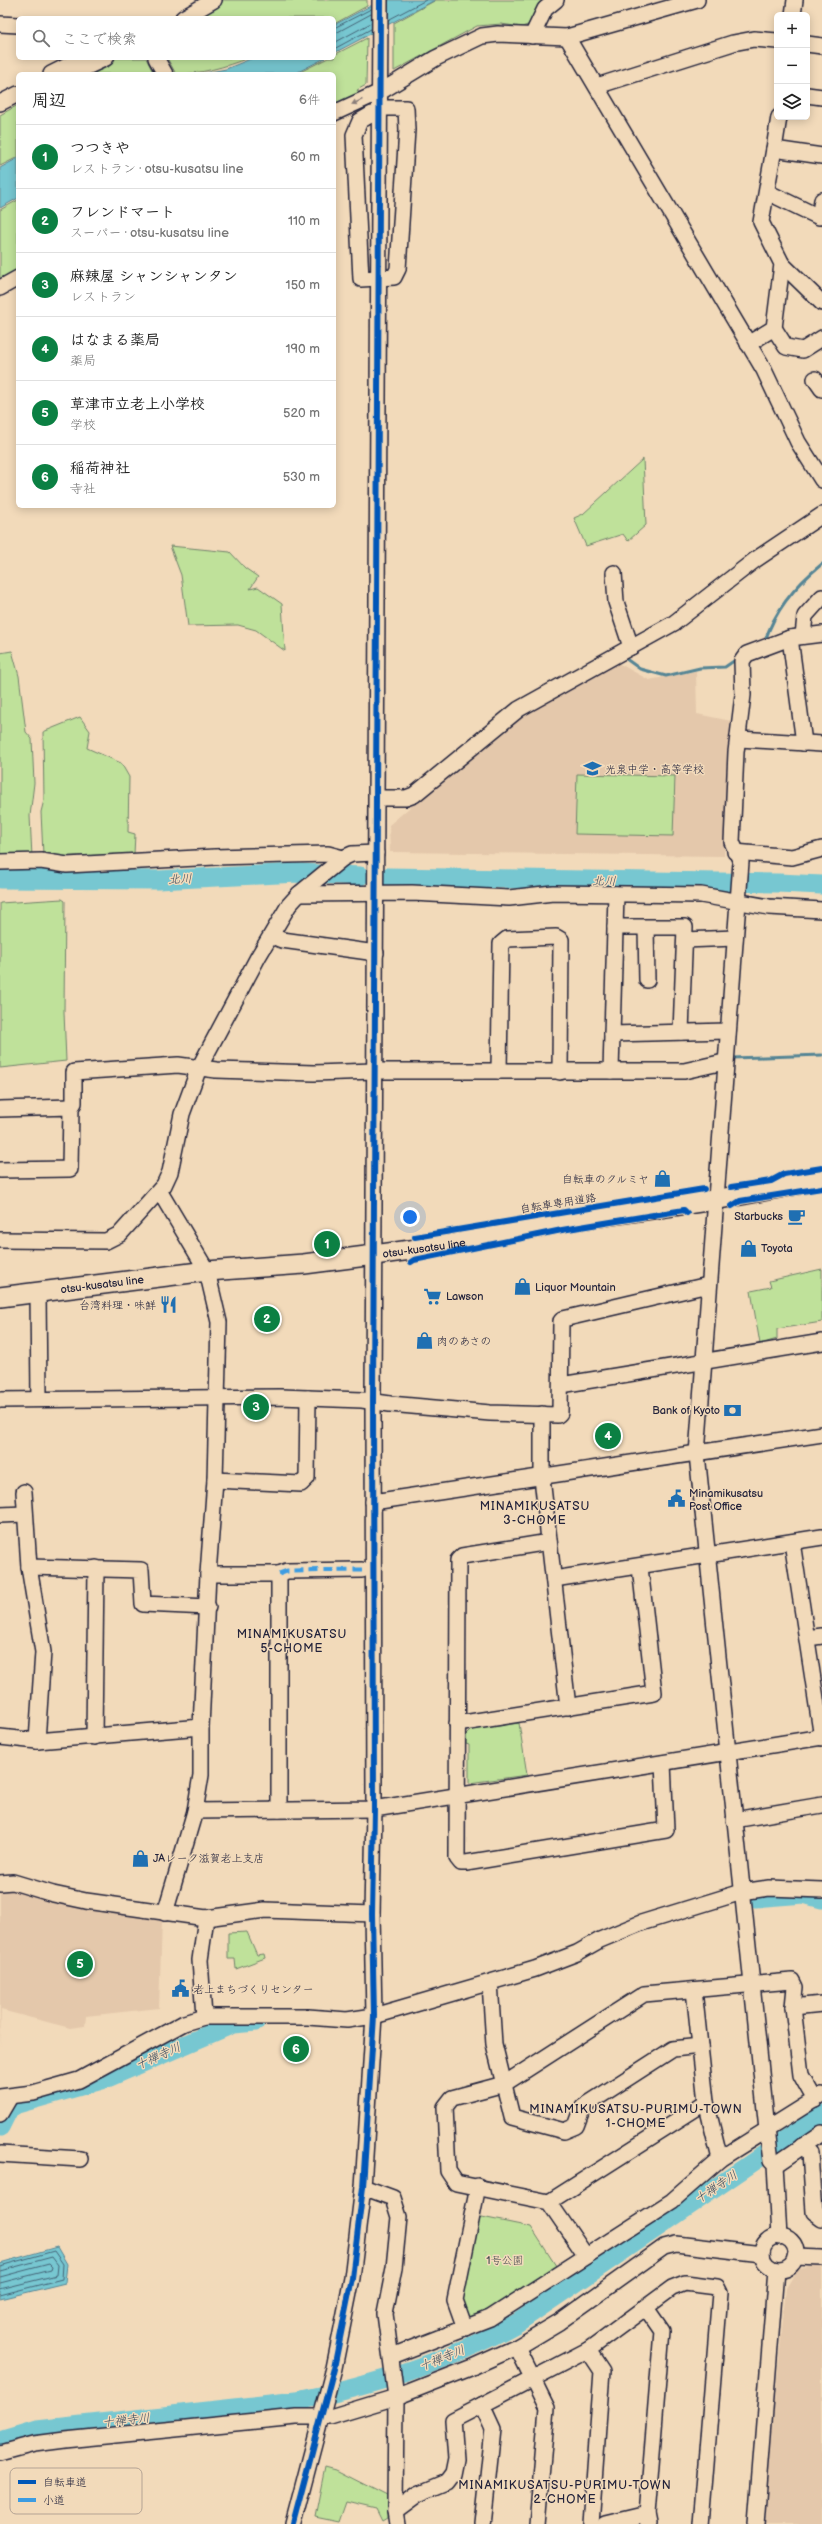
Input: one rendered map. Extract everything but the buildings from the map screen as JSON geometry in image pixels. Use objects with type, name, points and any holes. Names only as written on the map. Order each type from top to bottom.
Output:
[{"type":"main road","name":"otsu-kusatsu line","points":[[0,1297],[207,1271],[304,1264],[454,1244],[569,1221],[714,1200],[822,1180]]},
{"type":"street","points":[[175,16],[202,0]]},
{"type":"street","points":[[186,16],[214,0]]},
{"type":"street","points":[[293,2524],[334,2368],[352,2278],[362,2187],[374,2016],[372,1914],[374,1809],[373,1400],[374,1071],[377,891],[380,0]]},
{"type":"street","points":[[532,36],[545,9],[556,0]]},
{"type":"street","points":[[336,112],[380,92],[436,58],[482,36],[498,34],[567,37],[696,0]]},
{"type":"street","points":[[793,12],[795,0]]},
{"type":"street","points":[[0,24],[16,24]]},
{"type":"street","points":[[567,37],[764,370],[798,442],[822,480]]},
{"type":"street","points":[[597,86],[733,44],[754,39],[774,41]]},
{"type":"street","points":[[810,44],[822,46]]},
{"type":"street","points":[[55,72],[80,60]]},
{"type":"street","points":[[67,72],[92,60]]},
{"type":"street","points":[[76,72],[102,60]]},
{"type":"street","points":[[157,60],[164,72]]},
{"type":"street","points":[[0,103],[16,95]]},
{"type":"street","points":[[810,95],[822,97]]},
{"type":"street","points":[[0,110],[16,102]]},
{"type":"street","points":[[372,114],[360,121],[354,135],[361,279],[394,277],[398,269],[407,130],[406,108],[387,108]]},
{"type":"street","points":[[779,120],[761,222],[782,264],[822,303]]},
{"type":"street","points":[[774,149],[822,156]]},
{"type":"street","points":[[767,192],[818,217],[822,200]]},
{"type":"street","points":[[782,264],[774,328],[786,347],[803,350],[822,338]]},
{"type":"street","points":[[0,288],[16,279]]},
{"type":"street","points":[[748,344],[774,328]]},
{"type":"street","points":[[377,798],[406,798],[414,795],[518,709],[562,683],[631,648],[674,623],[755,560],[822,515]]},
{"type":"street","points":[[614,573],[616,602],[631,648]]},
{"type":"street","points":[[804,743],[797,637],[805,616],[822,597]]},
{"type":"street","points":[[778,2237],[773,2163],[768,2134],[734,1820],[728,1752],[706,1556],[697,1454],[702,1361],[724,1062],[738,900],[738,857],[732,842],[743,696],[742,661],[747,654],[797,637],[822,634]]},
{"type":"street","points":[[739,739],[822,744]]},
{"type":"street","points":[[738,857],[792,857],[822,850]]},
{"type":"street","points":[[0,862],[41,861],[67,865],[215,857],[328,854],[341,860]]},
{"type":"street","points":[[0,1240],[106,1240],[120,1234],[160,1192],[170,1172],[182,1114],[199,1068],[258,957],[272,936],[289,905],[302,892],[341,860],[352,854],[376,859]]},
{"type":"street","points":[[302,892],[377,891],[509,898],[553,893],[701,895],[738,900],[769,907],[822,910]]},
{"type":"street","points":[[611,1071],[616,894]]},
{"type":"street","points":[[615,927],[685,927],[681,1032]]},
{"type":"street","points":[[646,928],[647,980]]},
{"type":"street","points":[[272,936],[282,940],[376,953]]},
{"type":"street","points":[[499,1071],[501,944],[507,938],[556,937],[561,940],[560,1072]]},
{"type":"street","points":[[685,940],[735,938]]},
{"type":"street","points":[[612,1034],[727,1031]]},
{"type":"street","points":[[0,1170],[70,1169],[71,1108],[74,1103],[74,1072],[178,1065],[199,1068],[314,1074],[374,1071],[684,1071],[724,1062]]},
{"type":"street","points":[[0,1109],[71,1108]]},
{"type":"street","points":[[160,1192],[207,1271],[219,1322],[215,1480],[208,1574],[208,1607],[201,1727],[201,1775],[195,1811],[165,1913]]},
{"type":"street","points":[[0,1400],[39,1398],[308,1398],[373,1400],[390,1404],[490,1413],[558,1415],[560,1413],[561,1321],[563,1318],[708,1285]]},
{"type":"street","points":[[38,1293],[39,1398]]},
{"type":"street","points":[[561,1385],[822,1342]]},
{"type":"street","points":[[215,1480],[301,1484],[307,1478],[308,1398]]},
{"type":"street","points":[[542,1414],[542,1478],[568,1707]]},
{"type":"street","points":[[373,1502],[542,1478],[822,1434]]},
{"type":"street","points":[[24,1492],[29,1567],[43,1652],[37,1741]]},
{"type":"street","points":[[0,1515],[25,1514]]},
{"type":"street","points":[[554,1579],[640,1567],[822,1537]]},
{"type":"street","points":[[549,1542],[462,1556],[458,1560],[456,1795],[457,1858],[462,1863],[666,1830],[663,1764]]},
{"type":"street","points":[[195,1811],[374,1809],[822,1738],[815,1637],[792,1542]]},
{"type":"street","points":[[29,1567],[141,1570],[143,1604],[208,1607]]},
{"type":"street","points":[[457,1724],[654,1693],[640,1567]]},
{"type":"street","points":[[94,1737],[96,1568]]},
{"type":"street","points":[[208,1574],[279,1574],[287,1571],[362,1570]]},
{"type":"street","points":[[279,1574],[279,1810]]},
{"type":"street","points":[[0,1738],[37,1741],[201,1727]]},
{"type":"street","points":[[734,1820],[822,1805]]},
{"type":"street","points":[[0,1883],[13,1882],[52,1894],[165,1913],[206,1918],[265,1910],[372,1914]]},
{"type":"street","points":[[0,2114],[5,2097],[79,2080],[184,2023],[204,2017],[308,2017],[347,2020],[374,2016],[490,1982],[577,1953],[600,1940],[641,1923],[742,1892],[769,1888],[822,1890]]},
{"type":"street","points":[[204,2017],[200,1960],[206,1918]]},
{"type":"street","points":[[392,2361],[490,2318],[672,2202],[720,2159],[768,2134],[818,2098],[801,2075],[793,2007],[795,1987],[792,1981],[644,1994],[504,2084],[452,2098],[445,2107],[448,2172],[456,2183],[478,2186],[549,2202],[586,2256]]},
{"type":"street","points":[[490,1982],[494,2044],[512,2117],[564,2131],[576,2126],[583,2107],[672,2049],[700,2046]]},
{"type":"street","points":[[694,1990],[706,2102],[720,2159]]},
{"type":"street","points":[[793,2007],[822,2004]]},
{"type":"street","points":[[549,2202],[706,2102]]},
{"type":"street","points":[[773,2163],[822,2133]]},
{"type":"street","points":[[802,2146],[810,2153],[814,2212],[822,2218]]},
{"type":"street","points":[[0,2154],[80,2159]]},
{"type":"street","points":[[465,2328],[455,2300],[478,2186]]},
{"type":"street","points":[[362,2187],[393,2198],[399,2217],[394,2268],[385,2314],[395,2391],[396,2518]]},
{"type":"street","points":[[778,2237],[788,2240],[792,2244],[795,2257],[787,2268],[776,2270],[766,2264],[762,2254],[765,2244],[778,2237]]},
{"type":"street","points":[[0,2453],[34,2444],[65,2440],[296,2417],[330,2417],[395,2391],[470,2368],[517,2346],[559,2322],[664,2247],[676,2244],[762,2254]]},
{"type":"street","points":[[795,2257],[822,2258]]},
{"type":"street","points":[[756,2524],[776,2270]]},
{"type":"street","points":[[396,2518],[418,2494],[447,2482],[453,2474],[456,2458],[453,2420],[588,2350],[672,2288],[685,2283],[717,2287],[720,2293],[701,2524]]},
{"type":"street","points":[[605,2524],[648,2519],[662,2330],[646,2308]]},
{"type":"street","points":[[517,2346],[547,2408],[537,2524]]},
{"type":"street","points":[[588,2350],[602,2371],[591,2524]]},
{"type":"street","points":[[482,2405],[493,2429],[483,2524]]},
{"type":"shaded area","name":"光泉中学・高等学校","points":[[618,663],[649,680],[696,671],[697,714],[736,722],[731,747],[724,856],[390,852],[389,825],[490,739],[570,687]]},
{"type":"shaded area","points":[[13,1889],[53,1903],[162,1921],[159,2008],[86,2016],[85,2026],[70,2028],[1,2010],[0,2047],[0,1891]]},
{"type":"shaded area","points":[[822,2267],[822,2524],[763,2524],[786,2288],[798,2269]]},
{"type":"green space","points":[[223,0],[367,0],[367,6],[336,23],[336,16],[195,16]]},
{"type":"green space","points":[[436,0],[547,0],[533,23],[522,27],[501,24],[477,26],[394,71],[394,23]]},
{"type":"green space","points":[[367,38],[366,85],[357,90],[359,93],[336,105],[336,72],[300,72],[324,60],[336,60],[336,54]]},
{"type":"green space","points":[[113,60],[147,60],[153,72],[86,72]]},
{"type":"green space","points":[[168,60],[242,60],[200,72],[175,72]]},
{"type":"green space","points":[[16,106],[16,158],[0,166],[0,115]]},
{"type":"green space","points":[[16,201],[16,275],[0,283],[0,210]]},
{"type":"green space","points":[[643,459],[646,525],[628,541],[623,534],[586,546],[574,518],[583,514]]},
{"type":"green space","points":[[170,546],[230,552],[245,568],[258,577],[250,589],[258,587],[282,604],[285,651],[256,630],[238,625],[188,626],[181,575]]},
{"type":"green space","points":[[12,651],[19,676],[26,732],[32,739],[34,783],[30,816],[32,857],[0,857],[0,653]]},
{"type":"green space","points":[[80,717],[90,731],[87,748],[121,763],[129,777],[128,832],[135,834],[134,854],[47,857],[43,855],[41,812],[44,800],[43,732]]},
{"type":"green space","points":[[577,774],[675,776],[673,836],[575,834]]},
{"type":"green space","points":[[62,899],[65,901],[64,1012],[66,1061],[0,1068],[0,903]]},
{"type":"green space","points":[[822,1269],[822,1322],[777,1329],[777,1339],[760,1344],[751,1291],[771,1287],[769,1281]]},
{"type":"green space","points":[[519,1723],[527,1775],[469,1783],[469,1745],[466,1744],[466,1735],[471,1730]]},
{"type":"green space","points":[[247,1932],[257,1955],[264,1954],[265,1958],[236,1969],[235,1959],[228,1959],[228,1933]]},
{"type":"green space","name":"1号公園","points":[[477,2216],[531,2227],[558,2269],[522,2293],[473,2319],[465,2316],[461,2305]]},
{"type":"green space","points":[[325,2467],[336,2470],[387,2496],[387,2518],[382,2521],[376,2509],[346,2502],[339,2522],[315,2517]]},
{"type":"water","points":[[382,0],[435,0],[336,52],[336,24]]},
{"type":"water","points":[[248,60],[321,60],[298,72],[210,72],[226,69]]},
{"type":"water","points":[[16,159],[16,199],[0,208],[0,168]]},
{"type":"water","points":[[57,2247],[67,2264],[65,2283],[0,2299],[0,2263]]},
{"type":"waterway","points":[[765,641],[769,630],[788,598],[804,580],[822,564]]},
{"type":"waterway","points":[[622,656],[640,669],[666,676],[700,668],[725,667],[738,658]]},
{"type":"waterway","name":"北川","points":[[0,879],[158,880],[298,873],[360,876]]},
{"type":"waterway","name":"北川","points":[[387,877],[822,885]]},
{"type":"waterway","points":[[732,1058],[822,1055]]},
{"type":"waterway","name":"十禅寺川","points":[[755,1898],[804,1894],[822,1899]]},
{"type":"waterway","name":"十禅寺川","points":[[0,2127],[9,2109],[17,2104],[105,2079],[233,2024],[256,2022]]},
{"type":"waterway","name":"十禅寺川","points":[[0,2441],[37,2430],[297,2401],[382,2380],[438,2360],[491,2337],[517,2323],[822,2115]]},
{"type":"marked path","points":[[279,1574],[287,1571],[362,1570]]},
{"type":"cycle path","points":[[293,2524],[334,2368],[352,2278],[363,2187],[374,2016],[372,1914],[374,1809],[373,1400],[380,0]]},
{"type":"cycle path","points":[[731,1187],[771,1181],[784,1174],[822,1168]]},
{"type":"cycle path","points":[[732,1206],[740,1201],[822,1188]]},
{"type":"cycle path","name":"自転車専用道路","points":[[415,1237],[704,1189]]},
{"type":"cycle path","points":[[411,1262],[414,1260],[562,1230],[684,1210],[687,1213]]},
{"type":"place","name":"光泉中学・高等学校","points":[[592,769]]},
{"type":"place","name":"自転車のクルミヤ","points":[[662,1179]]},
{"type":"place","name":"Starbucks","points":[[796,1216]]},
{"type":"place","name":"つつきや","points":[[327,1244]]},
{"type":"place","name":"Toyota","points":[[748,1248]]},
{"type":"place","name":"Liquor Mountain","points":[[522,1287]]},
{"type":"place","name":"Lawson","points":[[433,1296]]},
{"type":"place","name":"台湾料理・味鮮","points":[[169,1305]]},
{"type":"place","name":"フレンドマート","points":[[267,1319]]},
{"type":"place","name":"肉のあさの","points":[[424,1341]]},
{"type":"place","name":"麻辣屋 シャンシャンタン","points":[[256,1407]]},
{"type":"place","name":"Bank of Kyoto","points":[[733,1410]]},
{"type":"place","name":"はなまる薬局","points":[[608,1436]]},
{"type":"place","name":"Minamikusatsu Post Office","points":[[676,1499]]},
{"type":"place","name":"JAレーク滋賀老上支店","points":[[140,1858]]},
{"type":"place","name":"草津市立老上小学校","points":[[80,1964]]},
{"type":"place","name":"老上まちづくりセンター","points":[[180,1989]]},
{"type":"place","name":"稲荷神社","points":[[296,2049]]},
{"type":"district","name":"MINAMIKUSATSU 3-CHOME","points":[[535,1513]]},
{"type":"district","name":"MINAMIKUSATSU 5-CHOME","points":[[292,1641]]},
{"type":"district","name":"MINAMIKUSATSU-PURIMU-TOWN 1-CHOME","points":[[636,2116]]},
{"type":"district","name":"MINAMIKUSATSU-PURIMU-TOWN 2-CHOME","points":[[565,2492]]}]
